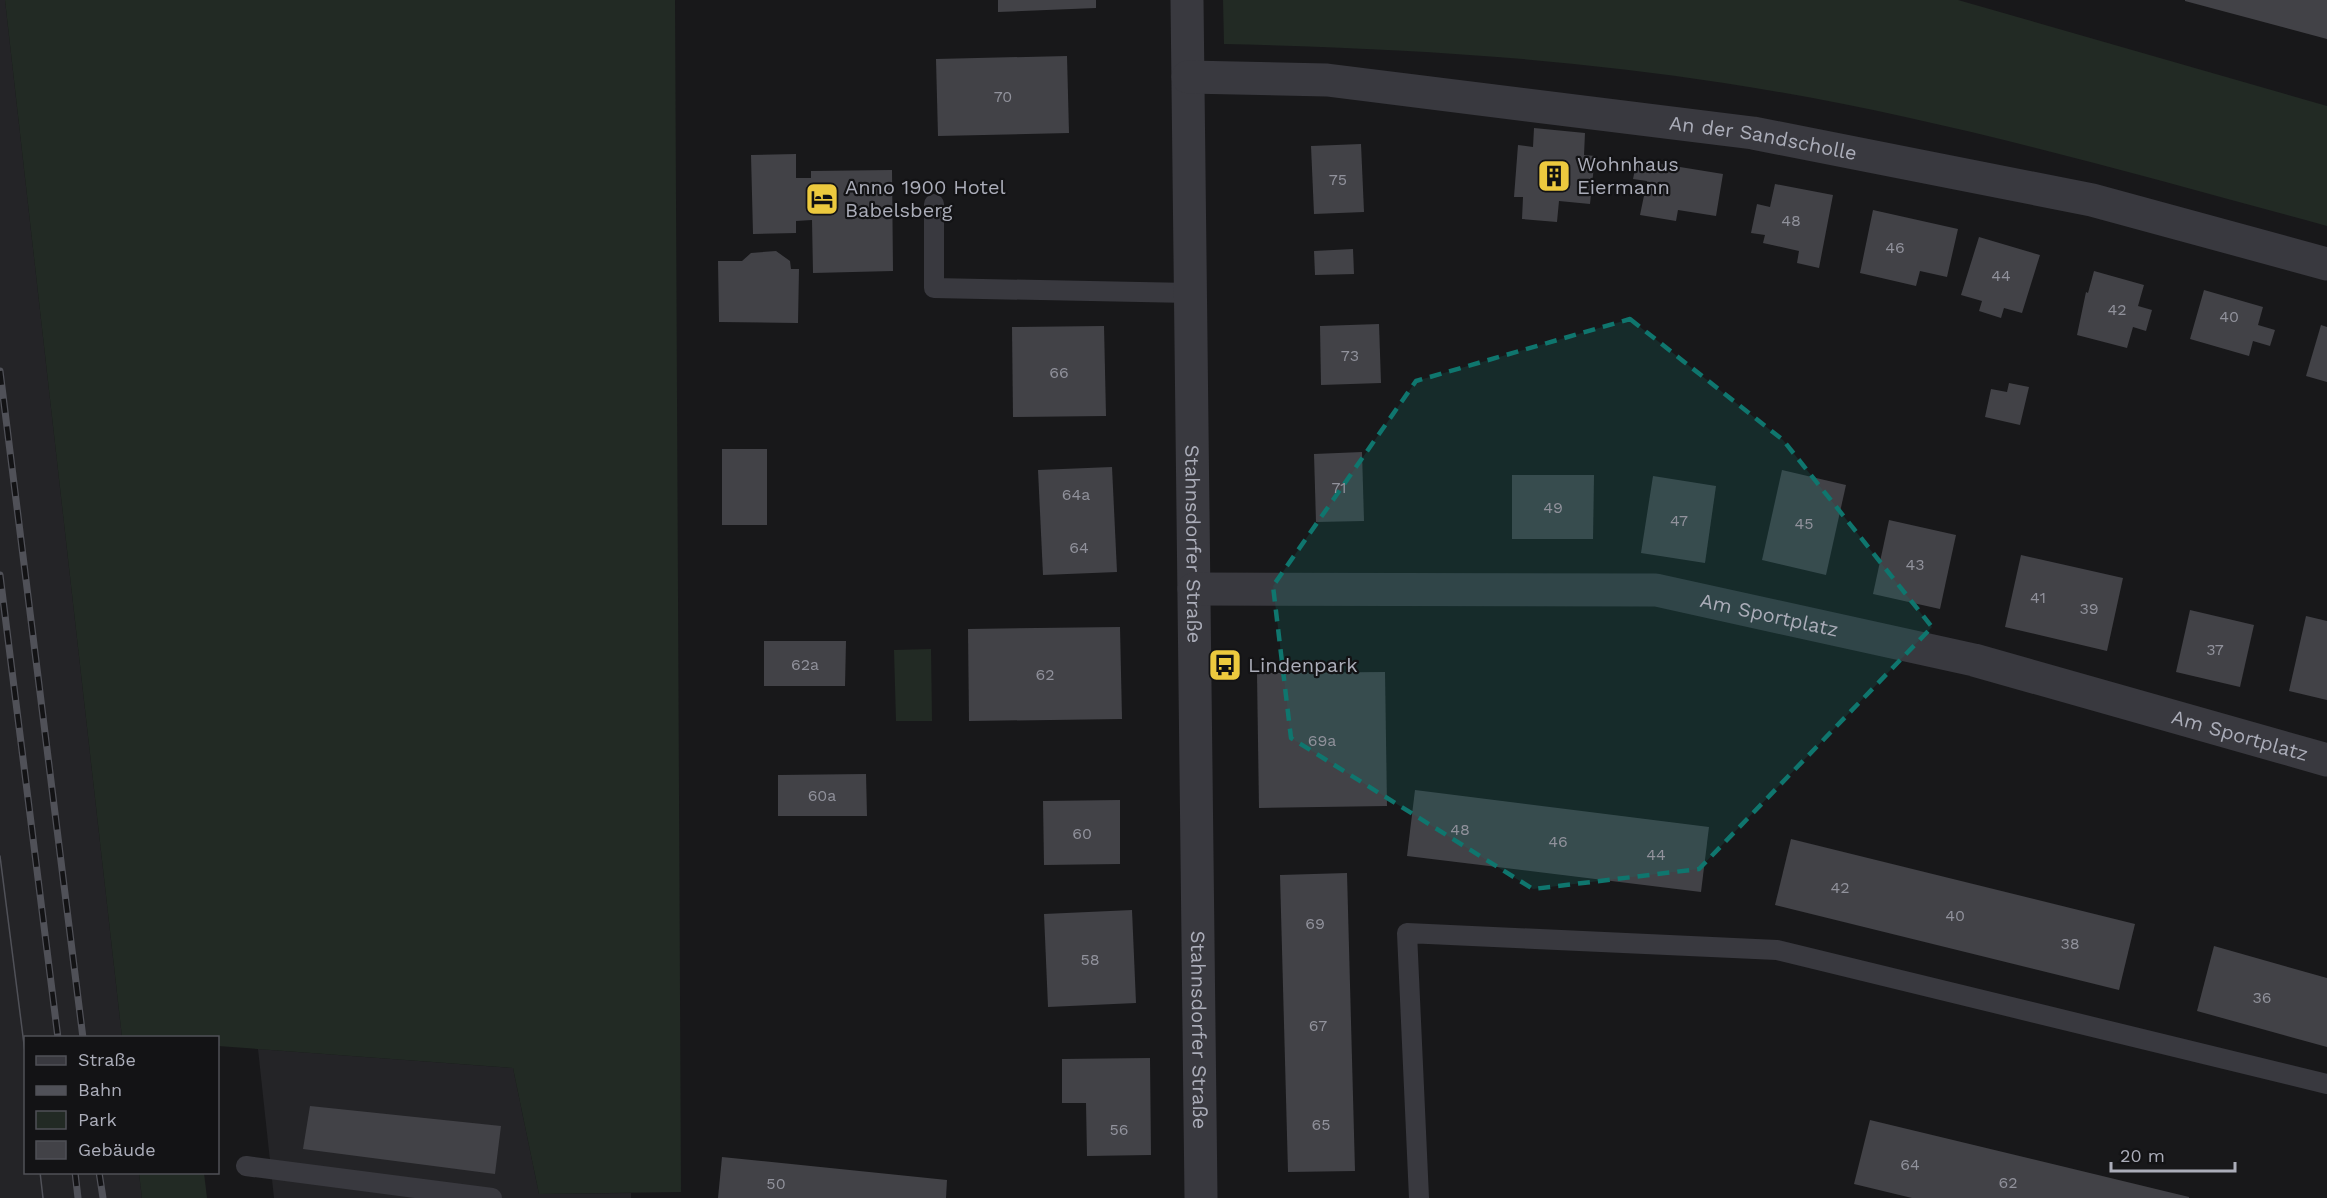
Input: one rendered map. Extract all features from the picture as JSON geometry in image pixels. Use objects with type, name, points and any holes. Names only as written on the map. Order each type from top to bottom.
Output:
[{"type":"street","name":"Stahnsdorfer Straße","points":[[1187,0],[1201,1198]]},
{"type":"street","name":"An der Sandscholle","points":[[1188,77],[1327,80],[1753,134],[2092,200],[2327,264]]},
{"type":"street","name":"Am Sportplatz","points":[[1194,589],[1656,590],[1974,660],[2327,760]]},
{"type":"lane","points":[[934,204],[934,288],[1191,292]]},
{"type":"lane","points":[[1419,1198],[1407,933],[1777,950],[2327,1084]]},
{"type":"lane","points":[[246,1166],[492,1198]]},
{"type":"highlighted area","points":[[1630,319],[1783,440],[1932,627],[1699,869],[1533,889],[1291,738],[1273,586],[1416,381]]},
{"type":"shaded area","points":[[0,0],[5,0],[122,1036],[24,1036],[24,1174],[139,1174],[142,1198],[0,1198]]},
{"type":"shaded area","points":[[258,1049],[513,1068],[539,1194],[631,1193],[631,1198],[274,1198]]},
{"type":"green space","points":[[5,0],[675,0],[681,1192],[539,1194],[513,1068],[219,1046],[219,1036],[122,1036]]},
{"type":"green space","points":[[1223,0],[1958,0],[2327,106],[2327,226],[2028,146],[1877,111],[1724,83],[1599,66],[1474,55],[1224,44]]},
{"type":"green space","points":[[931,649],[932,721],[896,721],[894,650]]},
{"type":"green space","points":[[139,1174],[204,1174],[207,1198],[142,1198]]},
{"type":"building","points":[[998,0],[1096,0],[1096,8],[998,12]]},
{"type":"building","points":[[2327,0],[2327,39],[2185,1]]},
{"type":"building","points":[[1067,56],[1069,133],[938,136],[936,59]]},
{"type":"building","name":"Wohnhaus Eiermann","points":[[1534,128],[1585,133],[1584,155],[1595,156],[1590,204],[1559,201],[1557,222],[1522,219],[1523,197],[1514,197],[1518,145],[1533,147]]},
{"type":"building","points":[[1361,144],[1364,212],[1314,214],[1311,146]]},
{"type":"building","name":"Anno 1900 Hotel Babelsberg","points":[[796,154],[796,178],[811,178],[811,171],[892,170],[893,271],[813,273],[812,220],[796,221],[796,233],[753,234],[751,155]]},
{"type":"building","points":[[1637,160],[1723,174],[1716,216],[1678,210],[1676,221],[1640,215],[1647,181],[1633,179]]},
{"type":"building","points":[[1775,184],[1833,195],[1819,268],[1797,263],[1799,251],[1763,243],[1765,235],[1751,233],[1757,204],[1770,207]]},
{"type":"building","points":[[1873,210],[1958,229],[1947,277],[1920,271],[1916,286],[1860,273]]},
{"type":"building","points":[[1979,237],[2040,255],[2022,313],[2004,308],[2001,318],[1979,311],[1982,301],[1961,295]]},
{"type":"building","points":[[1353,249],[1354,274],[1315,275],[1314,251]]},
{"type":"building","points":[[776,251],[790,261],[791,269],[799,269],[798,323],[719,322],[718,261],[742,261],[751,253]]},
{"type":"building","points":[[2094,271],[2144,285],[2138,306],[2152,310],[2146,331],[2133,327],[2127,348],[2077,335],[2086,292],[2088,293]]},
{"type":"building","points":[[2204,290],[2263,307],[2258,325],[2275,330],[2270,346],[2253,341],[2249,356],[2190,339]]},
{"type":"building","points":[[1379,324],[1381,383],[1321,385],[1320,326]]},
{"type":"building","points":[[2321,325],[2327,327],[2327,382],[2306,376]]},
{"type":"building","points":[[1104,326],[1106,416],[1013,417],[1012,327]]},
{"type":"building","points":[[2009,383],[2029,387],[2020,425],[1985,417],[1991,389],[2007,392]]},
{"type":"building","points":[[722,449],[767,449],[767,525],[722,525]]},
{"type":"building","points":[[1362,452],[1364,521],[1316,522],[1314,454]]},
{"type":"building","points":[[1112,467],[1117,572],[1043,575],[1038,470]]},
{"type":"building","points":[[1782,470],[1846,485],[1826,575],[1762,560]]},
{"type":"building","points":[[1512,475],[1594,475],[1593,539],[1512,539]]},
{"type":"building","points":[[1653,476],[1716,486],[1705,563],[1641,553]]},
{"type":"building","points":[[1889,520],[1956,535],[1940,609],[1873,594]]},
{"type":"building","points":[[2021,555],[2123,578],[2107,651],[2005,627]]},
{"type":"building","points":[[2190,610],[2254,625],[2240,687],[2176,672]]},
{"type":"building","points":[[2306,616],[2327,621],[2327,700],[2289,691]]},
{"type":"building","points":[[1120,627],[1122,719],[969,721],[968,629]]},
{"type":"building","points":[[764,641],[846,641],[845,686],[764,686]]},
{"type":"building","points":[[1385,672],[1387,806],[1259,808],[1257,673]]},
{"type":"building","points":[[866,774],[867,816],[778,816],[778,775]]},
{"type":"building","points":[[1415,790],[1709,827],[1701,892],[1407,856]]},
{"type":"building","points":[[1120,800],[1120,864],[1044,865],[1043,801]]},
{"type":"building","points":[[1791,839],[2135,924],[2119,990],[1775,905]]},
{"type":"building","points":[[1347,873],[1355,1171],[1288,1172],[1280,875]]},
{"type":"building","points":[[1132,910],[1136,1003],[1048,1007],[1044,914]]},
{"type":"building","points":[[2214,946],[2327,978],[2327,1047],[2197,1011]]},
{"type":"building","points":[[1150,1058],[1151,1155],[1087,1156],[1086,1103],[1062,1103],[1062,1059]]},
{"type":"building","points":[[310,1106],[501,1126],[495,1174],[303,1149]]},
{"type":"building","points":[[1870,1120],[2189,1198],[1912,1198],[1854,1184]]},
{"type":"building","points":[[722,1157],[947,1180],[946,1198],[718,1198]]},
{"type":"tram line","points":[[0,856],[24,1044]]},
{"type":"tram line","points":[[40,1174],[43,1198]]},
{"type":"railway","points":[[0,371],[83,1036]]},
{"type":"railway","points":[[0,575],[58,1036]]},
{"type":"railway","points":[[75,1174],[78,1198]]},
{"type":"railway","points":[[99,1174],[103,1198]]},
{"type":"place","name":"Wohnhaus Eiermann","points":[[1554,176]]},
{"type":"place","name":"Anno 1900 Hotel Babelsberg","points":[[822,199]]},
{"type":"place","name":"Lindenpark","points":[[1225,665]]}]
